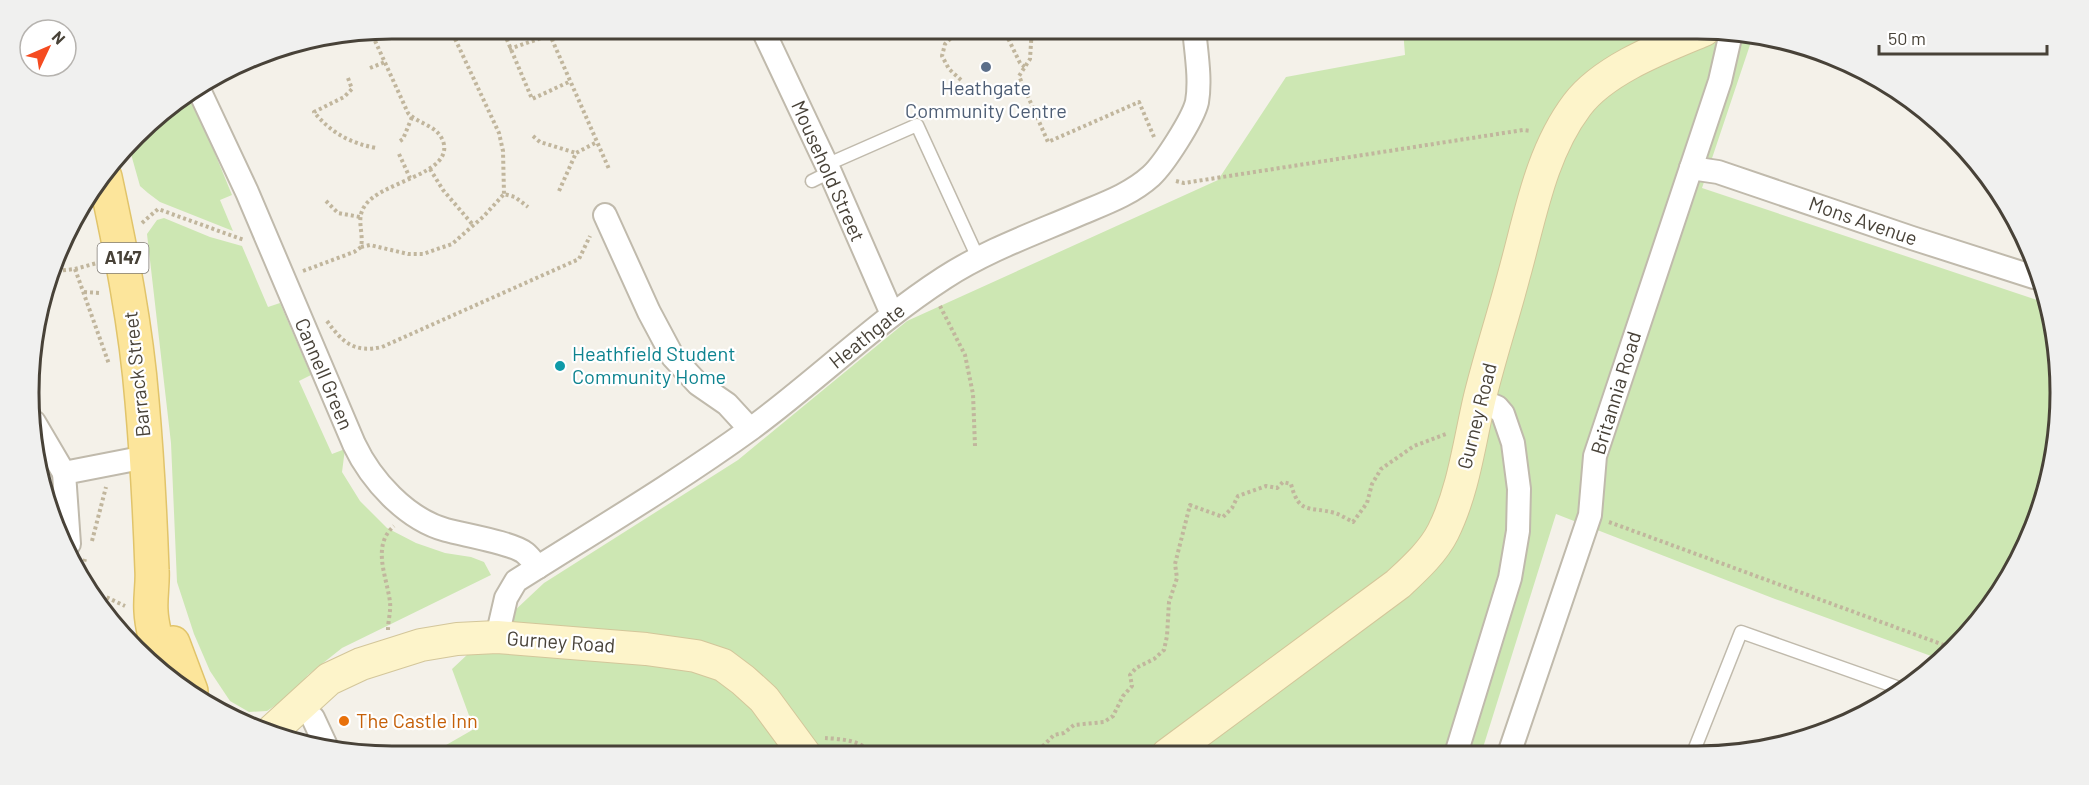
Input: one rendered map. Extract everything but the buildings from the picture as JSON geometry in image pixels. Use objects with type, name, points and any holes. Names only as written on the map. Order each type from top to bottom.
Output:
[{"type":"main road","name":"Barrack Street","points":[[107,185],[122,257],[142,400],[152,573],[151,611],[163,661]]},
{"type":"main road","name":"Barrack Street","points":[[152,573],[166,622],[187,680]]},
{"type":"street","name":"Mousehold Street","points":[[767,39],[823,173],[892,314]]},
{"type":"street","name":"Heathgate","points":[[497,637],[510,589],[516,581],[750,429],[843,356],[892,314],[931,286],[978,258],[1124,195],[1158,168],[1197,104],[1195,39]]},
{"type":"street","name":"Gurney Road","points":[[1179,746],[1398,584],[1419,564],[1442,534],[1454,505],[1479,400],[1540,178],[1558,135],[1577,105],[1596,86],[1640,59],[1684,39]]},
{"type":"street","name":"Britannia Road","points":[[1512,746],[1590,516],[1595,456],[1720,81],[1729,41]]},
{"type":"street","name":"Cannell Green","points":[[202,95],[247,192],[365,467],[397,502],[410,512],[443,530],[514,547],[525,553],[537,567]]},
{"type":"street","name":"Mons Avenue","points":[[1691,168],[1718,172],[2030,276]]},
{"type":"street","points":[[605,215],[649,312],[673,357],[698,384],[727,404],[750,429]]},
{"type":"street","points":[[1458,746],[1510,578],[1518,531],[1519,489],[1513,443],[1503,414],[1497,407],[1479,400]]},
{"type":"street","points":[[42,435],[64,473],[68,533]]},
{"type":"street","points":[[64,473],[146,457]]},
{"type":"street","name":"Gurney Road","points":[[291,725],[329,680],[361,664],[421,645],[457,639],[497,637],[646,649],[696,656],[723,665],[764,699],[799,746]]},
{"type":"street","points":[[291,725],[307,735]]},
{"type":"lane","points":[[823,173],[917,125],[978,258]]},
{"type":"lane","points":[[1697,746],[1741,632],[1893,686]]},
{"type":"path","points":[[283,278],[370,245],[408,254],[423,254],[452,244],[484,216],[504,194],[503,151],[499,133],[455,39]]},
{"type":"path","points":[[506,39],[532,99],[571,81]]},
{"type":"path","points":[[509,49],[536,39]]},
{"type":"path","points":[[552,39],[609,169]]},
{"type":"path","points":[[950,39],[945,44],[942,56],[949,69],[961,80]]},
{"type":"path","points":[[1008,39],[1020,63],[1026,68]]},
{"type":"path","points":[[1031,39],[1030,59],[1019,76],[1048,142],[1139,102],[1158,168],[1184,183],[1523,130],[1558,135]]},
{"type":"path","points":[[361,247],[363,239],[360,217],[364,207],[373,196],[437,165],[444,154],[443,141],[435,130],[412,117],[375,40]]},
{"type":"path","points":[[370,68],[385,62]]},
{"type":"path","points":[[348,78],[352,88],[344,97],[314,112],[324,124],[343,138],[376,148]]},
{"type":"path","points":[[400,141],[412,117]]},
{"type":"path","points":[[533,136],[540,142],[576,153]]},
{"type":"path","points":[[559,191],[576,153],[597,142]]},
{"type":"path","points":[[399,154],[410,178]]},
{"type":"path","points":[[430,169],[443,189],[473,225]]},
{"type":"path","points":[[504,194],[515,197],[528,207]]},
{"type":"path","points":[[326,201],[338,213],[360,217]]},
{"type":"path","points":[[138,227],[158,209],[271,249]]},
{"type":"path","points":[[305,330],[327,320],[338,336],[352,346],[368,350],[382,347],[579,259],[596,218],[605,215]]},
{"type":"path","points":[[61,271],[102,262]]},
{"type":"path","points":[[75,269],[110,367]]},
{"type":"path","points":[[931,286],[965,355],[973,394],[975,446]]},
{"type":"path","points":[[84,292],[107,293]]},
{"type":"path","points":[[1043,746],[1054,735],[1064,733],[1074,725],[1104,722],[1113,716],[1122,696],[1132,686],[1130,675],[1136,668],[1164,650],[1169,602],[1177,578],[1175,564],[1190,505],[1223,517],[1232,508],[1238,496],[1266,486],[1277,488],[1283,482],[1290,484],[1294,498],[1303,508],[1337,514],[1353,522],[1366,503],[1372,484],[1381,469],[1414,446],[1443,434],[1458,433],[1470,442]]},
{"type":"path","points":[[84,565],[104,501],[111,463]]},
{"type":"path","points":[[396,653],[388,633],[391,605],[381,562],[387,532],[410,512]]},
{"type":"path","points":[[1590,516],[1943,645]]},
{"type":"path","points":[[104,597],[124,605]]},
{"type":"path","points":[[808,746],[819,738],[843,739],[860,746]]},
{"type":"green space","points":[[1404,39],[1696,39],[1751,43],[1702,188],[2038,300],[2047,346],[2050,392],[2047,439],[2038,484],[2023,528],[2003,569],[1977,608],[1932,656],[1775,599],[1556,514],[1484,746],[444,746],[474,729],[452,669],[544,583],[738,460],[907,321],[1218,180],[1286,77],[1405,55]]},
{"type":"green space","points":[[193,101],[232,195],[220,200],[233,231],[160,202],[140,186],[131,155],[159,127]]},
{"type":"green space","points":[[164,218],[210,237],[242,246],[268,307],[280,303],[311,375],[299,381],[332,454],[345,449],[342,472],[360,501],[387,528],[416,543],[445,553],[471,557],[484,562],[491,575],[342,648],[308,675],[291,695],[267,711],[249,712],[230,701],[210,671],[194,634],[177,582],[171,443],[147,234],[157,220]]},
{"type":"place","name":"Heathgate Community Centre","points":[[986,67]]},
{"type":"place","name":"Heathfield Student Community Home","points":[[560,366]]},
{"type":"place","name":"The Castle Inn","points":[[344,721]]}]
